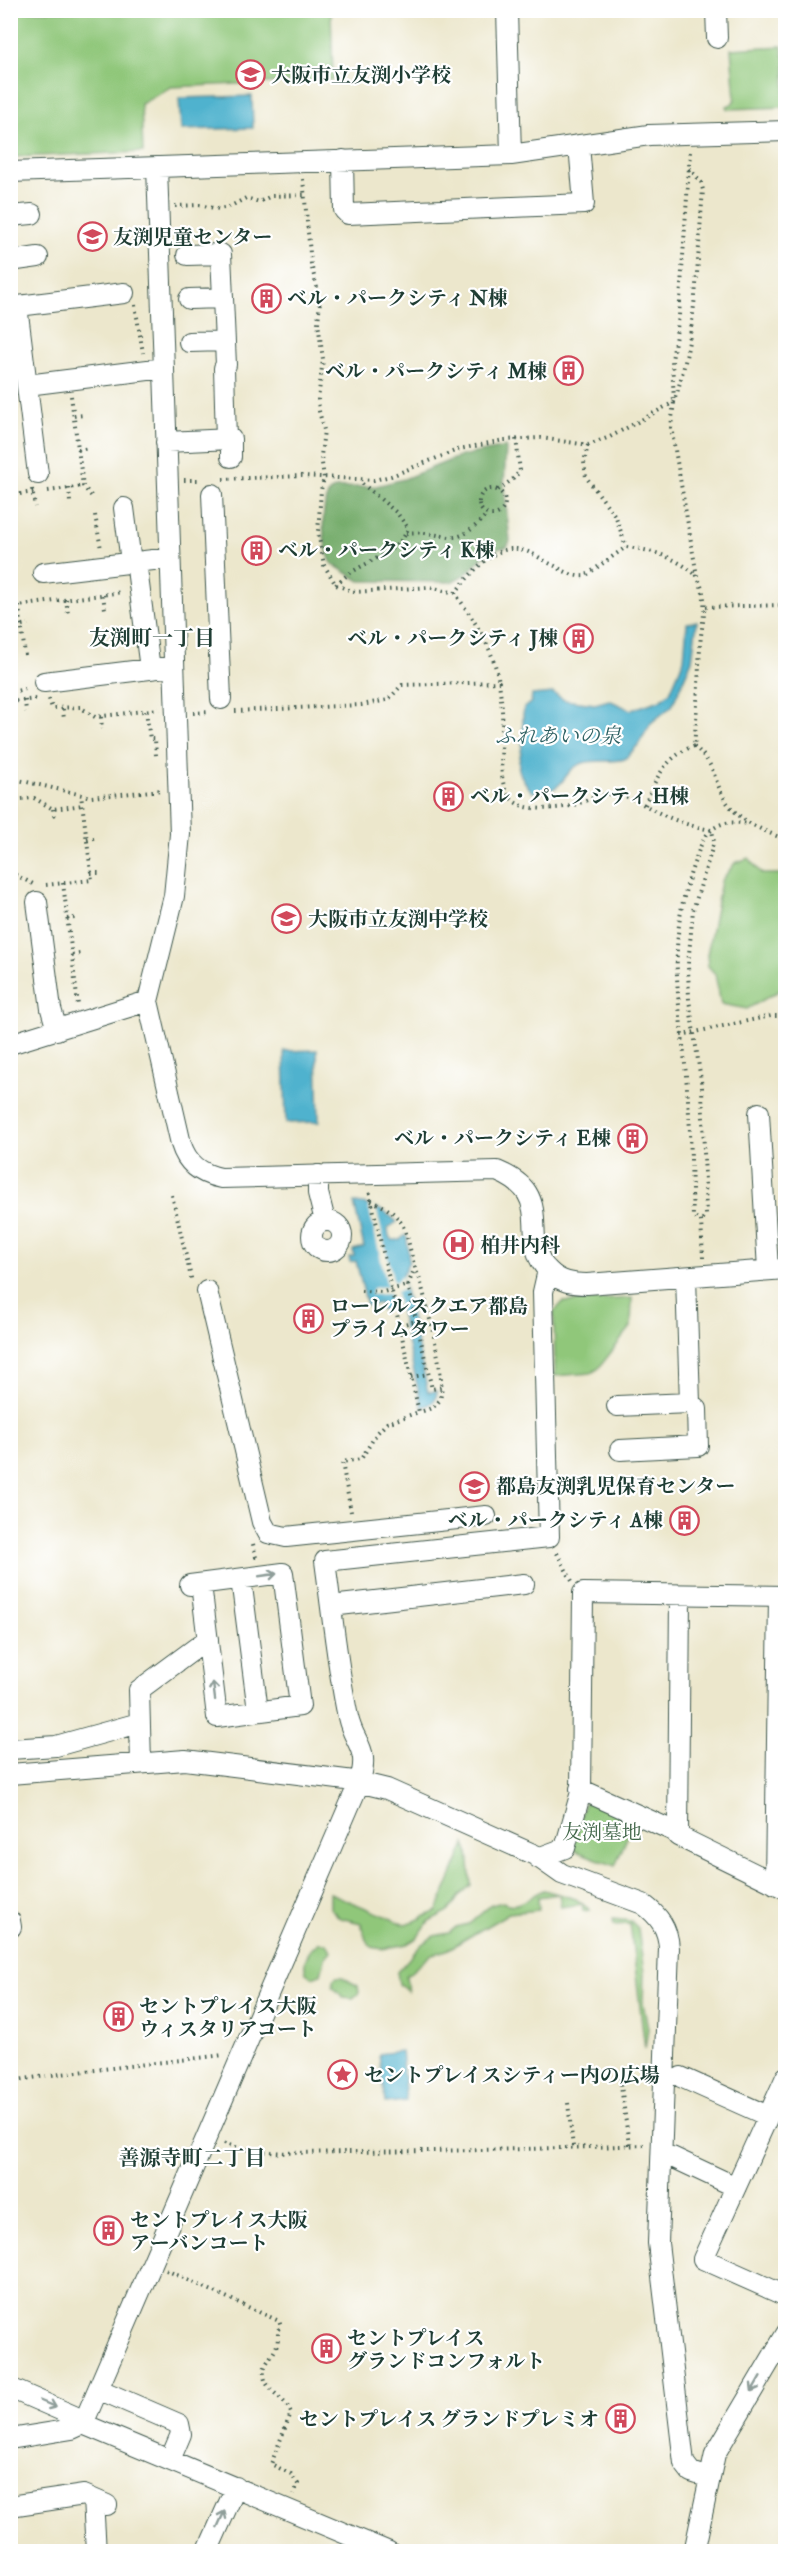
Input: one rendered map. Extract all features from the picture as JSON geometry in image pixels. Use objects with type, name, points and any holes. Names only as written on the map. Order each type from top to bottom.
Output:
[{"type":"street","points":[[507,10],[511,155]]},
{"type":"street","points":[[716,10],[717,38]]},
{"type":"street","points":[[10,172],[511,155],[649,135],[786,131]]},
{"type":"street","points":[[343,160],[344,210],[348,214],[584,204],[579,145]]},
{"type":"street","points":[[157,167],[180,851],[174,896],[148,1000],[181,1144],[190,1162],[207,1174],[221,1178],[486,1170],[506,1175],[520,1185],[530,1200],[536,1251],[541,1263],[561,1280],[577,1284],[777,1270],[758,1112]]},
{"type":"street","points":[[10,216],[32,214]]},
{"type":"street","points":[[166,442],[229,448],[221,254],[187,255]]},
{"type":"street","points":[[10,261],[38,257]]},
{"type":"street","points":[[38,474],[14,307],[124,293]]},
{"type":"street","points":[[189,299],[223,298]]},
{"type":"street","points":[[189,342],[225,341]]},
{"type":"street","points":[[27,385],[164,368]]},
{"type":"street","points":[[212,494],[221,707]]},
{"type":"street","points":[[124,508],[140,589],[150,669]]},
{"type":"street","points":[[43,573],[170,558]]},
{"type":"street","points":[[44,682],[174,666]]},
{"type":"street","points":[[37,903],[51,1009],[57,1030]]},
{"type":"street","points":[[10,1044],[148,1000]]},
{"type":"street","points":[[318,1175],[318,1193],[325,1221]]},
{"type":"street","points":[[10,2439],[72,2429],[83,2424],[359,1783],[363,1769],[361,1746],[348,1720],[325,1561],[549,1537],[543,1292],[548,1270]]},
{"type":"street","points":[[686,1276],[690,1403]]},
{"type":"street","points":[[207,1291],[262,1522],[268,1533],[286,1537],[479,1516],[476,1545]]},
{"type":"street","points":[[617,1406],[690,1403],[697,1409],[698,1446],[620,1450]]},
{"type":"street","points":[[283,1573],[300,1706],[218,1717],[208,1638],[195,1585],[241,1579],[283,1573]]},
{"type":"street","points":[[241,1579],[258,1711]]},
{"type":"street","points":[[331,1606],[524,1584]]},
{"type":"street","points":[[538,1858],[565,1848],[580,1791],[583,1593],[782,1596],[780,1887],[678,1836],[681,1595]]},
{"type":"street","points":[[141,1763],[139,1690],[208,1638]]},
{"type":"street","points":[[10,1749],[56,1746],[139,1723]]},
{"type":"street","points":[[10,1774],[185,1760],[359,1783],[387,1789],[538,1858],[562,1874],[643,1904],[659,1919],[667,1932],[669,1955],[658,2243],[684,2463],[691,2472],[710,2478]]},
{"type":"street","points":[[580,1791],[678,1833]]},
{"type":"street","points":[[10,1921],[11,1927]]},
{"type":"street","points":[[681,2077],[768,2116]]},
{"type":"street","points":[[786,2077],[703,2259],[786,2296]]},
{"type":"street","points":[[672,2157],[736,2187]]},
{"type":"street","points":[[694,2552],[715,2454],[786,2334]]},
{"type":"street","points":[[10,2388],[74,2416],[83,2424],[389,2552]]},
{"type":"street","points":[[98,2389],[179,2424],[181,2434],[170,2460]]},
{"type":"street","points":[[207,2552],[236,2487]]},
{"type":"street","points":[[10,2506],[84,2495],[100,2502],[96,2552]]},
{"type":"path","points":[[690,146],[679,316],[672,360],[674,402],[671,427],[697,576],[703,588],[706,607],[700,648],[694,746]]},
{"type":"path","points":[[181,480],[302,476],[358,480],[391,476],[460,449],[516,438],[541,438],[588,445],[610,437],[674,402],[686,368],[693,319],[703,190],[701,182],[689,168]]},
{"type":"path","points":[[302,175],[311,264],[320,300],[318,323],[323,358],[318,400],[324,430],[321,456],[324,478],[318,532],[324,565],[336,585],[355,592],[430,587],[455,593],[482,631],[496,663],[502,705],[502,783],[514,802],[534,808],[566,807],[602,795],[613,794],[645,805],[667,817],[698,828],[712,830]]},
{"type":"path","points":[[171,206],[199,205],[219,209],[246,198],[259,202],[271,196],[304,195]]},
{"type":"path","points":[[70,387],[83,486],[93,498]]},
{"type":"path","points":[[74,416],[85,414]]},
{"type":"path","points":[[498,490],[503,496],[505,507],[497,514],[487,514],[480,507],[479,499],[486,490],[498,490],[520,471],[516,438]]},
{"type":"path","points":[[588,445],[584,462],[586,477],[616,517],[626,547]]},
{"type":"path","points":[[78,450],[89,448]]},
{"type":"path","points":[[336,585],[354,569],[390,550],[404,539],[408,528],[398,513],[358,480]]},
{"type":"path","points":[[69,488],[70,502]]},
{"type":"path","points":[[86,489],[93,488]]},
{"type":"path","points":[[10,491],[14,491],[14,495],[10,500]]},
{"type":"path","points":[[406,533],[426,531],[448,538],[463,536],[471,532],[487,514]]},
{"type":"path","points":[[455,593],[483,561],[503,550],[515,549],[526,551],[579,577],[585,576],[626,547],[655,552],[670,558],[685,565],[697,576]]},
{"type":"path","points":[[10,607],[140,589]]},
{"type":"path","points":[[102,595],[105,609]]},
{"type":"path","points":[[66,599],[68,614]]},
{"type":"path","points":[[706,607],[786,605]]},
{"type":"path","points":[[19,606],[25,655]]},
{"type":"path","points":[[22,625],[28,624]]},
{"type":"path","points":[[10,680],[12,702],[47,698],[52,708],[80,707],[95,717],[163,708]]},
{"type":"path","points":[[189,713],[221,707],[361,705],[387,700],[402,685],[499,682]]},
{"type":"path","points":[[25,700],[26,712]]},
{"type":"path","points":[[63,709],[64,720]]},
{"type":"path","points":[[146,711],[146,728],[150,740],[155,739],[157,762]]},
{"type":"path","points":[[101,717],[102,729]]},
{"type":"path","points":[[645,805],[651,787],[668,762],[680,751],[694,746]]},
{"type":"path","points":[[694,746],[710,760],[723,795],[730,806],[749,824],[786,840]]},
{"type":"path","points":[[10,778],[91,797],[165,789]]},
{"type":"path","points":[[10,872],[34,885],[92,880],[81,795]]},
{"type":"path","points":[[17,811],[13,800],[34,798],[53,809],[83,805]]},
{"type":"path","points":[[53,809],[55,820]]},
{"type":"path","points":[[700,1221],[693,1216],[687,1089],[676,966],[680,909],[702,840],[712,830],[725,823],[749,824]]},
{"type":"path","points":[[703,1262],[700,1221],[706,1215],[702,1087],[689,1000],[689,936],[693,910],[714,842],[712,830]]},
{"type":"path","points":[[87,839],[94,838]]},
{"type":"path","points":[[91,873],[99,873]]},
{"type":"path","points":[[63,883],[79,1009]]},
{"type":"path","points":[[67,919],[75,918]]},
{"type":"path","points":[[72,955],[80,954]]},
{"type":"path","points":[[681,1035],[771,1016],[786,1016]]},
{"type":"path","points":[[369,1187],[419,1412]]},
{"type":"path","points":[[352,1523],[342,1462],[361,1459],[377,1433],[387,1423],[429,1410],[439,1402],[442,1387],[420,1279],[414,1269],[405,1226],[390,1210],[372,1204]]},
{"type":"path","points":[[414,1269],[406,1285],[426,1374],[432,1389],[442,1387]]},
{"type":"path","points":[[361,1291],[383,1292],[406,1285]]},
{"type":"path","points":[[401,1325],[414,1322]]},
{"type":"path","points":[[413,1377],[426,1374]]},
{"type":"path","points":[[555,1550],[573,1584]]},
{"type":"path","points":[[52,2076],[227,2054]]},
{"type":"path","points":[[10,2104],[13,2080],[46,2076]]},
{"type":"path","points":[[620,2078],[629,2145]]},
{"type":"path","points":[[568,2103],[573,2147]]},
{"type":"path","points":[[218,2141],[236,2148],[290,2152],[494,2151],[646,2144]]},
{"type":"path","points":[[163,2269],[279,2321],[281,2327],[278,2331],[277,2345],[266,2362],[264,2374],[268,2385],[285,2400],[291,2413],[270,2464],[291,2474],[298,2484],[293,2498]]},
{"type":"green space","points":[[10,11],[331,11],[333,80],[171,87],[141,104],[143,152],[11,157]]},
{"type":"green space","points":[[782,46],[785,56],[785,107],[728,109],[727,106],[735,99],[731,49]]},
{"type":"green space","points":[[506,447],[504,486],[510,541],[507,547],[490,550],[466,574],[451,582],[360,581],[332,564],[323,528],[324,509],[329,492],[336,488],[376,486],[404,479],[461,456]]},
{"type":"green space","points":[[749,858],[762,874],[785,874],[786,987],[747,1009],[721,1004],[715,974],[708,966],[707,955],[721,881],[735,863]]},
{"type":"green space","points":[[632,1298],[631,1327],[598,1369],[591,1373],[555,1376],[554,1312],[563,1302]]},
{"type":"green space","name":"友渕墓地","points":[[590,1801],[635,1819],[615,1866],[571,1849],[585,1803]]},
{"type":"green space","points":[[465,1844],[468,1852],[471,1885],[459,1896],[449,1911],[429,1921],[417,1938],[407,1944],[382,1949],[372,1947],[366,1940],[361,1923],[340,1918],[330,1908],[330,1893],[406,1925],[437,1911]]},
{"type":"green space","points":[[544,1890],[558,1894],[538,1897],[539,1910],[509,1913],[447,1950],[432,1954],[406,1976],[408,1992],[399,1984],[397,1972],[422,1944],[434,1936],[449,1933],[456,1927],[469,1924],[491,1905],[503,1902],[519,1903]]},
{"type":"green space","points":[[559,1894],[576,1899],[590,1910],[583,1911],[582,1904],[561,1907]]},
{"type":"green space","points":[[613,1919],[631,1921],[638,1928],[644,1973],[643,2003],[648,2028],[645,2049],[630,1924],[614,1925]]},
{"type":"green space","points":[[318,1943],[327,1943],[331,1951],[325,1958],[321,1974],[312,1977],[306,1973],[305,1960],[311,1949]]},
{"type":"green space","points":[[336,1977],[342,1977],[358,1986],[359,1993],[353,1998],[343,1997],[333,1987],[333,1980]]},
{"type":"water","points":[[252,96],[253,128],[181,130],[179,98]]},
{"type":"water","name":"ふれあいの泉","points":[[697,621],[692,660],[672,706],[651,723],[638,745],[625,759],[583,763],[570,771],[553,789],[532,792],[521,776],[518,765],[522,747],[524,708],[531,702],[532,695],[553,693],[564,700],[595,704],[609,700],[631,710],[660,700],[670,692],[684,659],[687,623]]},
{"type":"water","points":[[317,1050],[319,1122],[286,1123],[284,1051]]},
{"type":"water","points":[[354,1203],[377,1208],[388,1214],[397,1222],[388,1228],[389,1237],[393,1240],[400,1240],[405,1235],[407,1238],[409,1261],[402,1276],[428,1392],[437,1391],[435,1400],[431,1404],[422,1407],[399,1307],[381,1310],[380,1303],[367,1306],[356,1261],[350,1262],[349,1257],[354,1256],[353,1250],[364,1247]]},
{"type":"water","points":[[401,2051],[406,2101],[385,2103],[379,2054]]},
{"type":"pier","points":[[368,1205],[376,1207],[394,1283],[402,1275],[405,1290],[396,1292],[399,1307],[392,1308],[389,1294],[371,1295],[373,1288],[387,1286]]},
{"type":"place","name":"大阪市立友渕小学校","points":[[250,75]]},
{"type":"place","name":"友渕児童センター","points":[[92,237]]},
{"type":"place","name":"ベル・パークシティ N棟","points":[[266,298]]},
{"type":"place","name":"ベル・パークシティ M棟","points":[[568,371]]},
{"type":"place","name":"ベル・パークシティ K棟","points":[[257,550]]},
{"type":"place","name":"ベル・パークシティ J棟","points":[[579,638]]},
{"type":"place","name":"ベル・パークシティ H棟","points":[[449,796]]},
{"type":"place","name":"大阪市立友渕中学校","points":[[287,919]]},
{"type":"place","name":"ベル・パークシティ E棟","points":[[632,1138]]},
{"type":"place","name":"柏井内科","points":[[459,1245]]},
{"type":"place","name":"ローレルスクエア都島 プライムタワー","points":[[309,1318]]},
{"type":"place","name":"都島友渕乳児保育センター","points":[[475,1486]]},
{"type":"place","name":"ベル・パークシティ A棟","points":[[684,1520]]},
{"type":"place","name":"セントプレイス大阪 ウィスタリアコート","points":[[118,2017]]},
{"type":"place","name":"セントプレイスシティー内の広場","points":[[343,2075]]},
{"type":"place","name":"セントプレイス大阪 アーバンコート","points":[[109,2231]]},
{"type":"place","name":"セントプレイス グランドコンフォルト","points":[[326,2349]]},
{"type":"place","name":"セントプレイス グランドプレミオ","points":[[620,2419]]},
{"type":"district","name":"友渕町一丁目","points":[[152,638]]},
{"type":"district","name":"善源寺町二丁目","points":[[192,2158]]}]
